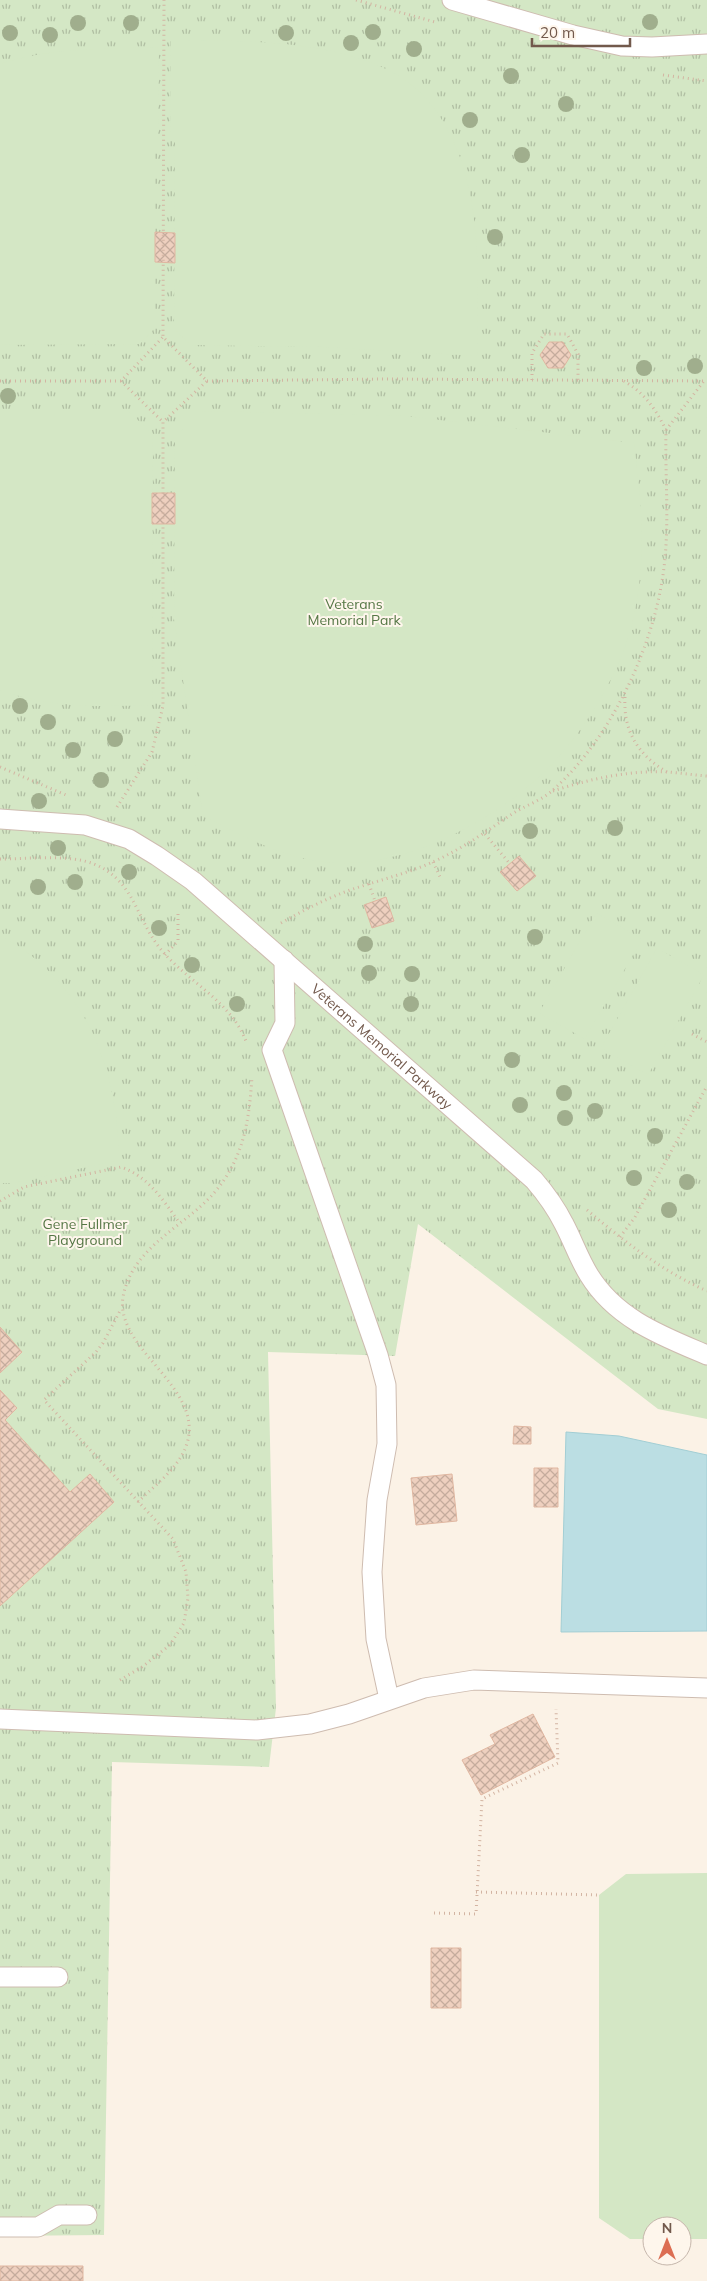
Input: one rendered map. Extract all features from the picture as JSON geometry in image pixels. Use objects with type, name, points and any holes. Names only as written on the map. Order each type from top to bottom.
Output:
[{"type":"lane","points":[[452,0],[573,35],[622,46],[652,47],[707,44]]},
{"type":"lane","name":"Veterans Memorial Parkway","points":[[0,819],[85,825],[129,839],[193,881],[534,1180],[550,1199],[590,1276],[607,1298],[624,1314],[644,1327],[707,1355]]},
{"type":"lane","points":[[284,960],[285,1023],[272,1050],[378,1355],[386,1384],[387,1444],[377,1500],[372,1572],[376,1639],[389,1700]]},
{"type":"lane","points":[[0,1719],[257,1730],[310,1724],[349,1714],[424,1688],[474,1680],[707,1688]]},
{"type":"lane","points":[[0,1977],[58,1977]]},
{"type":"lane","points":[[0,2227],[38,2227],[59,2215],[87,2215]]},
{"type":"path","points":[[121,381],[163,337],[164,0]]},
{"type":"path","points":[[532,380],[532,353],[544,334],[567,334],[578,354],[578,380]]},
{"type":"path","points":[[163,337],[208,381]]},
{"type":"path","points":[[553,791],[578,764],[625,696],[649,630],[662,579],[666,538],[666,430],[658,415],[642,394],[622,380]]},
{"type":"path","points":[[0,381],[121,381],[163,422],[163,706],[152,752],[113,814]]},
{"type":"path","points":[[163,422],[208,381],[706,381]]},
{"type":"path","points":[[666,430],[706,381]]},
{"type":"path","points":[[625,696],[626,722],[635,744],[648,759],[667,772]]},
{"type":"path","points":[[0,767],[71,798]]},
{"type":"path","points":[[278,925],[322,901],[433,862],[485,834],[513,814],[553,791],[613,776],[667,772],[707,776]]},
{"type":"path","points":[[485,834],[510,864]]},
{"type":"path","points":[[0,859],[72,860],[94,864],[125,887],[138,907],[152,937],[165,955],[230,1014],[242,1030],[248,1047]]},
{"type":"path","points":[[433,862],[441,879]]},
{"type":"path","points":[[369,884],[375,901]]},
{"type":"path","points":[[165,955],[178,941],[178,910]]},
{"type":"path","points":[[692,1034],[707,1042]]},
{"type":"path","points":[[120,1680],[142,1667],[170,1645],[184,1623],[188,1598],[186,1572],[173,1539],[44,1400],[99,1348],[122,1308],[129,1278],[144,1255],[179,1222],[213,1194],[240,1154],[248,1120],[252,1072]]},
{"type":"path","points":[[620,1237],[635,1217],[707,1086]]},
{"type":"path","points":[[0,1201],[24,1187],[121,1167],[135,1172],[149,1183],[179,1222]]},
{"type":"path","points":[[122,1308],[135,1339],[172,1386],[184,1407],[188,1424],[187,1440],[182,1454],[174,1466],[138,1502]]},
{"type":"path","points":[[434,1913],[476,1914],[482,1798],[558,1763],[556,1708]]},
{"type":"path","points":[[518,1776],[520,1780]]},
{"type":"path","points":[[476,1892],[599,1895]]},
{"type":"green space","name":"Veterans Memorial Park","points":[[0,0],[707,0],[707,1419],[658,1409],[418,1224],[395,1356],[268,1352],[276,1708],[269,1767],[112,1762],[104,2235],[0,2236]]},
{"type":"green space","points":[[171,40],[264,42],[331,51],[363,60],[391,72],[415,88],[425,98],[435,109],[450,134],[462,162],[469,190],[477,252],[478,356],[323,347],[191,345],[174,329],[175,138],[170,138]]},
{"type":"green space","points":[[159,47],[158,138],[155,138],[155,328],[140,344],[0,345],[0,64],[39,54]]},
{"type":"green space","points":[[0,410],[127,410],[153,434],[152,705],[75,705],[37,700],[0,690]]},
{"type":"green space","points":[[201,411],[406,416],[634,443],[641,510],[642,552],[637,597],[628,638],[613,676],[592,713],[567,747],[535,781],[484,818],[456,833],[396,856],[367,862],[338,863],[302,858],[268,847],[203,816],[174,619],[175,437]]},
{"type":"green space","points":[[596,913],[642,939],[585,1039],[539,1013]]},
{"type":"green space","points":[[0,935],[29,954],[54,977],[75,1002],[91,1030],[103,1060],[112,1092],[119,1160],[14,1183],[0,1183]]},
{"type":"green space","points":[[657,948],[704,975],[648,1075],[601,1048]]},
{"type":"green space","points":[[707,1873],[707,2239],[692,2239],[692,2216],[642,2216],[642,2239],[630,2239],[599,2218],[599,1895],[626,1874]]},
{"type":"water","points":[[566,1432],[619,1436],[707,1455],[707,1631],[561,1632]]},
{"type":"building","points":[[155,232],[175,233],[175,263],[155,262]]},
{"type":"building","points":[[549,342],[563,342],[571,355],[563,368],[548,368],[540,355]]},
{"type":"building","points":[[152,493],[175,493],[175,524],[152,524]]},
{"type":"building","points":[[519,856],[536,876],[517,891],[500,872]]},
{"type":"building","points":[[386,897],[394,921],[372,928],[364,905]]},
{"type":"building","points":[[0,1327],[22,1352],[0,1373]]},
{"type":"building","points":[[0,1390],[17,1408],[5,1420],[70,1492],[90,1474],[114,1502],[0,1606]]},
{"type":"building","points":[[514,1426],[531,1427],[531,1444],[513,1444]]},
{"type":"building","points":[[534,1468],[558,1468],[558,1507],[534,1507]]},
{"type":"building","points":[[452,1474],[457,1521],[416,1525],[411,1478]]},
{"type":"building","points":[[533,1714],[555,1757],[481,1795],[462,1760],[495,1744],[490,1735]]},
{"type":"building","points":[[431,1948],[461,1948],[461,2008],[431,2008]]},
{"type":"building","points":[[0,2266],[83,2266],[83,2281],[0,2281]]},
{"type":"park label","name":"Gene Fullmer Playground","points":[[85,1232]]}]
